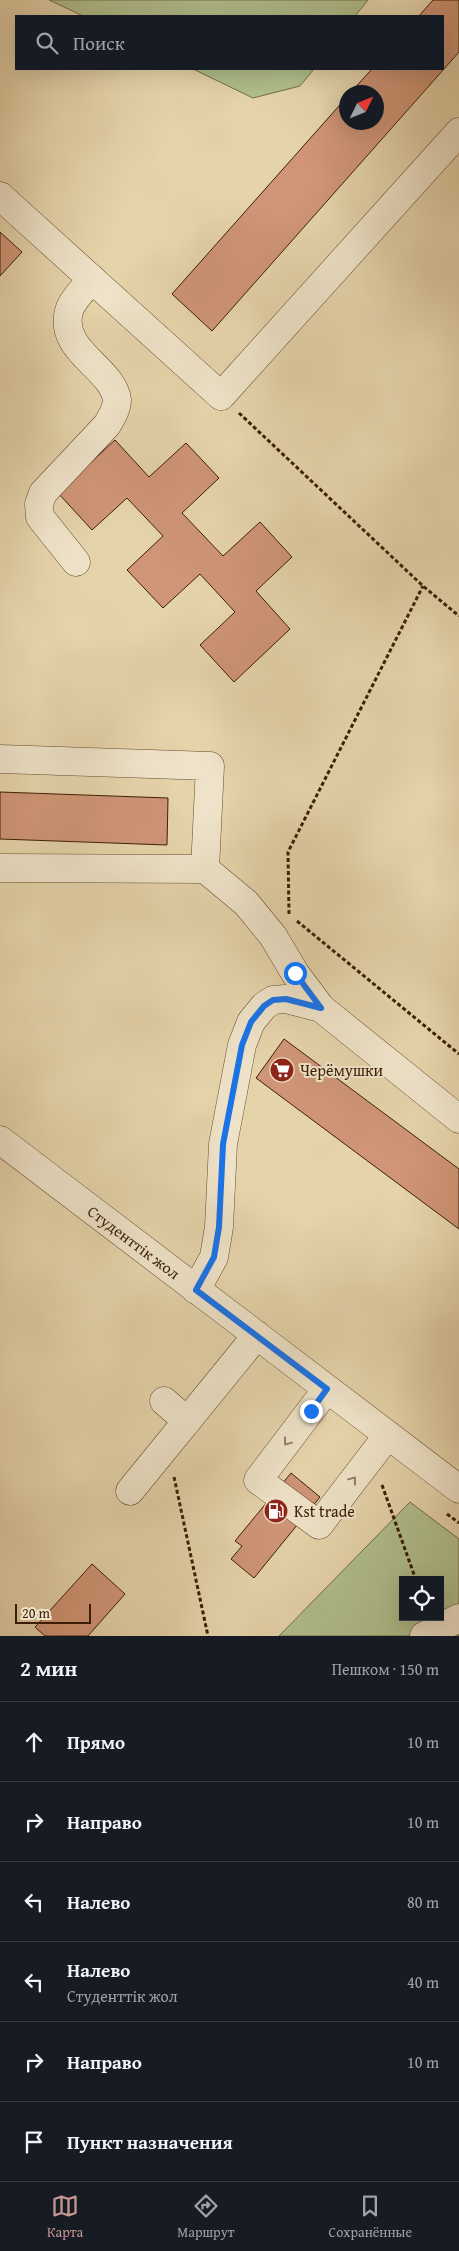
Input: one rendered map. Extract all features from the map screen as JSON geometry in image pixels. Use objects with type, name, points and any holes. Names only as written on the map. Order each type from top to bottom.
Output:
[{"type":"street","points":[[0,196],[222,396],[459,132]]},
{"type":"street","points":[[76,562],[40,517],[39,504],[44,493],[107,425],[114,412],[117,400],[111,386],[72,339],[68,321],[70,308],[92,279]]},
{"type":"street","points":[[0,759],[210,766],[205,869]]},
{"type":"street","points":[[0,868],[205,869],[252,910],[274,936],[295,973],[321,1008],[459,1119]]},
{"type":"street","points":[[196,1290],[214,1257],[219,1227],[223,1144],[242,1045],[251,1022],[264,1006],[273,1000],[286,999],[321,1008]]},
{"type":"street","name":"Студенттік жол","points":[[0,1140],[459,1489]]},
{"type":"street","points":[[130,1491],[257,1336]]},
{"type":"street","points":[[327,1389],[258,1480],[319,1525],[388,1435]]},
{"type":"street","points":[[164,1401],[187,1421]]},
{"type":"street","points":[[424,1636],[459,1618]]},
{"type":"path","points":[[222,396],[423,586],[459,616]]},
{"type":"path","points":[[423,586],[288,852],[290,916],[459,1054]]},
{"type":"path","points":[[167,1445],[208,1636]]},
{"type":"path","points":[[371,1457],[415,1576]]},
{"type":"green space","points":[[49,0],[368,0],[356,15],[81,15]]},
{"type":"green space","points":[[195,70],[313,70],[300,86],[253,98]]},
{"type":"green space","points":[[410,1502],[459,1539],[459,1636],[279,1636]]},
{"type":"building","points":[[433,0],[459,0],[459,52],[444,69],[444,15],[420,15]]},
{"type":"building","points":[[371,70],[443,70],[212,331],[172,294],[339,106],[339,130],[384,130],[384,85],[357,85]]},
{"type":"building","points":[[0,232],[22,252],[0,276]]},
{"type":"building","points":[[115,440],[149,477],[186,443],[219,478],[182,513],[223,556],[260,522],[292,557],[256,591],[290,629],[234,682],[200,645],[235,612],[200,574],[163,608],[127,570],[163,536],[127,498],[92,530],[58,493]]},
{"type":"building","points":[[0,792],[168,798],[167,845],[0,839]]},
{"type":"building","points":[[284,1039],[459,1169],[459,1229],[256,1078]]},
{"type":"building","points":[[291,1473],[320,1497],[254,1578],[231,1559],[242,1546],[235,1541]]},
{"type":"building","points":[[92,1564],[125,1594],[88,1636],[45,1636],[35,1627]]},
{"type":"place","name":"Черёмушки","points":[[282,1070]]},
{"type":"place","name":"Kst trade","points":[[276,1511]]},
{"type":"route","points":[[295,973],[321,1008],[286,999],[273,1000],[264,1006],[251,1022],[242,1045],[223,1144],[219,1227],[214,1257],[196,1290],[327,1389],[311,1411]]}]
